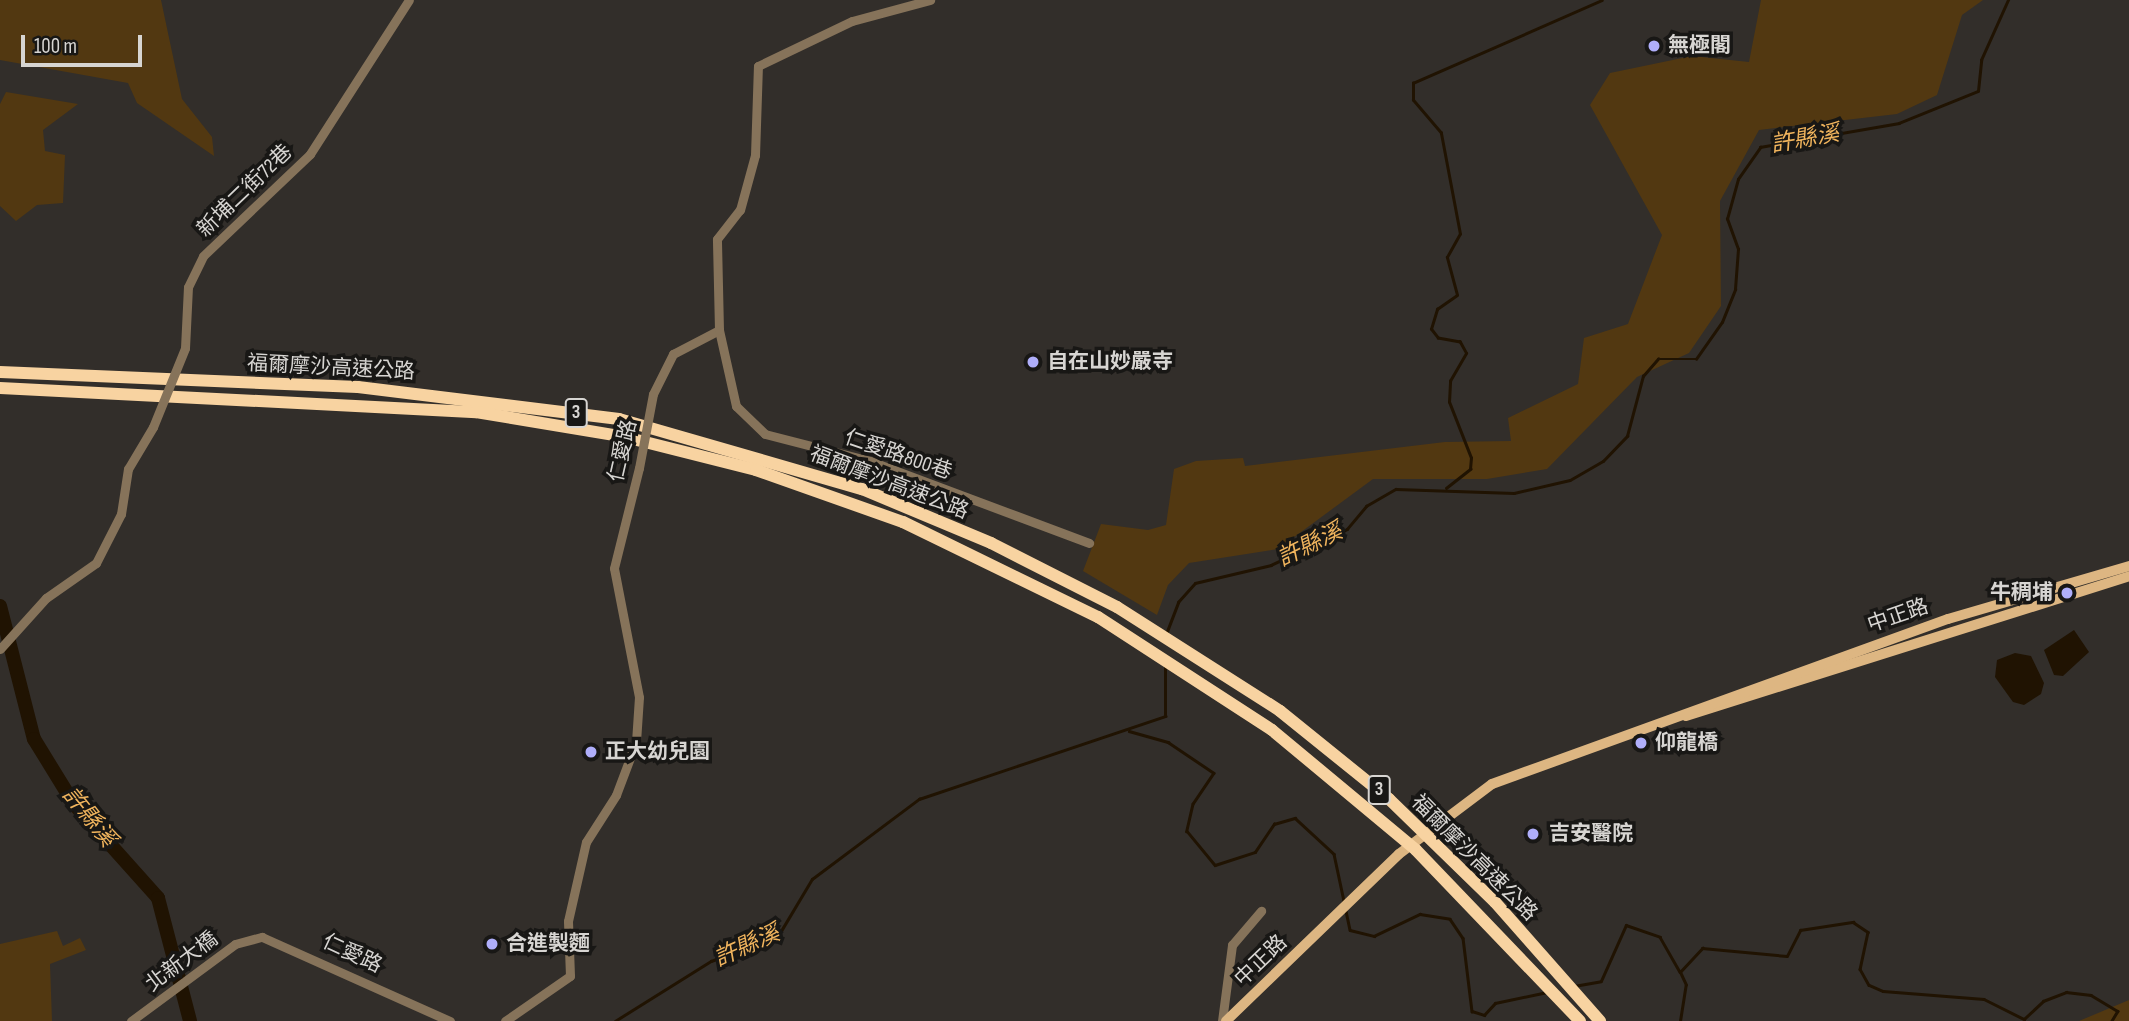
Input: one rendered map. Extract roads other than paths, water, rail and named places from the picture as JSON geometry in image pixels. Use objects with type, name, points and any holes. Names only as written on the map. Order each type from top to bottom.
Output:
[{"type":"highway","name":"福爾摩沙高速公路","points":[[0,372],[358,387],[619,419],[862,489],[991,543],[1117,607],[1280,711],[1389,799],[1495,902],[1600,1021]]},
{"type":"highway","name":"福爾摩沙高速公路","points":[[0,388],[476,412],[625,437],[756,470],[903,522],[1098,617],[1272,730],[1416,850],[1580,1021]]},
{"type":"main road","name":"中正路","points":[[1224,1021],[1383,870],[1492,785],[1948,618],[2129,566]]},
{"type":"main road","name":"中正路","points":[[1686,716],[2129,576]]},
{"type":"street","name":"新埔二街72巷","points":[[0,649],[46,598],[96,563],[121,514],[128,469],[153,427],[185,348],[188,287],[202,256],[310,154],[409,0]]},
{"type":"street","points":[[719,330],[717,239],[740,209],[755,155],[758,65],[852,22],[930,0]]},
{"type":"street","name":"仁愛路","points":[[505,1021],[570,976],[568,921],[586,842],[616,794],[636,742],[639,697],[614,568],[639,468],[653,394],[673,354],[719,330]]},
{"type":"street","name":"仁愛路800巷","points":[[719,330],[736,406],[765,434],[870,461],[1089,542]]},
{"type":"street","points":[[1224,1021],[1232,944],[1261,911]]},
{"type":"street","name":"仁愛路","points":[[235,944],[262,937],[298,948],[450,1021]]},
{"type":"street","name":"北新大橋","points":[[131,1021],[235,944]]},
{"type":"waterway","points":[[1446,488],[1470,469],[1471,458],[1449,402],[1450,381],[1466,353],[1460,342],[1438,338],[1431,329],[1437,309],[1457,295],[1447,257],[1460,234],[1441,133],[1413,100],[1413,83],[1602,0]]},
{"type":"waterway","name":"許縣溪","points":[[1166,634],[1178,602],[1195,583],[1271,565],[1347,529],[1366,506],[1396,489],[1514,493],[1570,480],[1603,461],[1627,436],[1643,376],[1658,359],[1696,359],[1722,322],[1735,289],[1738,249],[1727,219],[1738,179],[1760,147],[1899,123],[1978,91],[1981,60],[2008,0]]},
{"type":"waterway","name":"許縣溪","points":[[0,606],[34,739],[74,804],[158,898],[190,1021]]},
{"type":"waterway","name":"許縣溪","points":[[615,1021],[711,961],[778,936],[812,879],[919,799],[1165,716],[1165,665]]},
{"type":"waterway","points":[[1129,731],[1168,742],[1214,773],[1193,804],[1187,831],[1215,865],[1255,852],[1274,824],[1295,818],[1334,854],[1344,901]]},
{"type":"waterway","points":[[1346,911],[1350,930],[1374,936],[1420,914],[1450,919],[1463,938],[1472,1011],[1484,1015],[1495,1003],[1547,992]]},
{"type":"waterway","points":[[1574,986],[1601,981],[1626,925],[1660,937],[1680,972],[1702,948],[1787,956],[1800,930],[1853,922],[1868,932],[1860,969],[1869,985],[1883,991],[1984,999],[2024,1019],[2043,1001],[2066,992],[2091,995],[2118,1011],[2112,1021]]},
{"type":"waterway","points":[[1680,972],[1686,985],[1680,1021]]},
{"type":"place","name":"無極閣","points":[[1654,46]]},
{"type":"place","name":"自在山妙嚴寺","points":[[1033,362]]},
{"type":"place","name":"牛稠埔","points":[[2067,593]]},
{"type":"place","name":"仰龍橋","points":[[1641,743]]},
{"type":"place","name":"正大幼兒園","points":[[591,752]]},
{"type":"place","name":"吉安醫院","points":[[1533,834]]},
{"type":"place","name":"合進製麵","points":[[492,944]]}]
